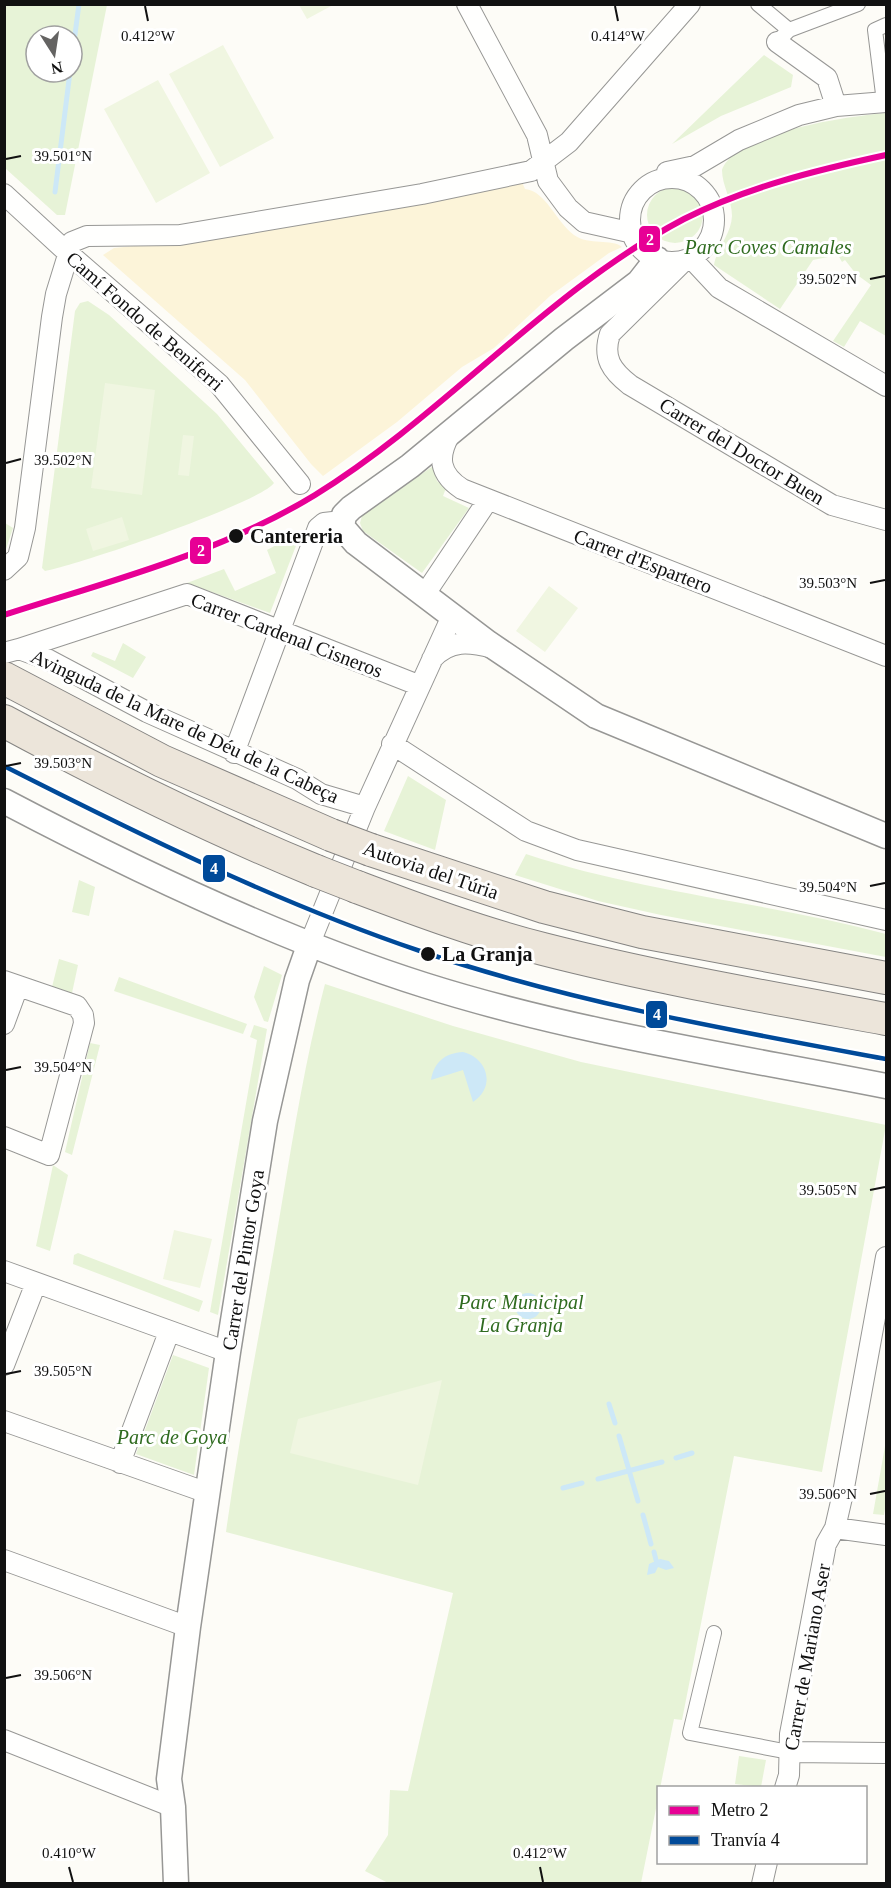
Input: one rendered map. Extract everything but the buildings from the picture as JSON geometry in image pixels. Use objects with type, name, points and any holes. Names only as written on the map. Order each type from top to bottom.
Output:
[{"type":"highway","name":"Autovia del Túria","points":[[4,678],[162,761],[331,835],[371,850],[544,907],[642,932],[886,978]]},
{"type":"highway","name":"Autovia del Túria","points":[[4,722],[144,795],[231,836],[438,917],[542,948],[691,982],[886,1019]]},
{"type":"street","points":[[467,4],[537,135],[548,180],[568,208],[584,222],[633,233]]},
{"type":"street","points":[[4,570],[18,557],[26,528],[52,317],[72,242],[87,236],[180,235],[422,194],[531,171],[569,142],[690,4]]},
{"type":"street","points":[[758,4],[783,36],[827,78],[834,92],[836,106]]},
{"type":"street","points":[[783,36],[858,4]]},
{"type":"street","points":[[645,187],[657,180],[683,178],[705,193],[712,204],[715,217],[708,242],[688,259],[657,259],[645,251],[633,233],[631,212],[636,198],[645,187],[660,174],[695,166],[760,130],[799,115],[836,106],[885,102],[875,30],[886,25]]},
{"type":"street","name":"Camí Fondo de Beniferri","points":[[4,194],[68,253],[219,384],[300,484]]},
{"type":"street","points":[[599,227],[631,212]]},
{"type":"street","points":[[234,753],[318,528],[324,523],[342,521],[351,508],[450,434],[564,339],[639,282],[657,259]]},
{"type":"street","points":[[688,259],[719,288],[886,386]]},
{"type":"street","name":"Carrer del Doctor Buen","points":[[688,259],[610,334],[606,346],[609,363],[615,374],[832,505],[886,520]]},
{"type":"street","name":"Carrer d'Espartero","points":[[450,434],[441,455],[446,476],[462,489],[886,656]]},
{"type":"street","points":[[425,594],[488,500]]},
{"type":"street","points":[[342,521],[346,533],[356,543],[495,648],[596,716],[886,836]]},
{"type":"street","name":"Carrer Cardenal Cisneros","points":[[12,651],[187,594],[418,686]]},
{"type":"street","name":"Carrer del Pintor Goya","points":[[176,1884],[173,1807],[169,1779],[188,1628],[228,1352],[266,1121],[297,980],[310,944],[392,744],[452,616]]},
{"type":"street","name":"Carrer del Pintor Goya","points":[[429,663],[442,649],[453,644],[474,643],[495,648]]},
{"type":"street","name":"Avinguda de la Mare de Déu de la Cabeça","points":[[12,651],[49,660],[147,712],[234,753],[297,779],[331,798],[365,807]]},
{"type":"street","points":[[392,744],[526,831],[578,850],[886,920]]},
{"type":"street","points":[[4,801],[130,865],[310,944],[424,985],[527,1015],[886,1086]]},
{"type":"street","points":[[4,1024],[11,984],[77,1006],[83,1015],[84,1023],[49,1155],[4,1137]]},
{"type":"street","name":"Carrer de Mariano Aser","points":[[785,1786],[790,1734],[826,1544],[835,1528],[878,1350],[886,1257]]},
{"type":"street","points":[[4,1271],[228,1352]]},
{"type":"street","points":[[4,1365],[36,1282]]},
{"type":"street","points":[[120,1463],[169,1332]]},
{"type":"street","points":[[4,1420],[208,1493]]},
{"type":"street","points":[[835,1528],[886,1535]]},
{"type":"street","points":[[4,1560],[188,1628]]},
{"type":"street","points":[[714,1633],[690,1733],[789,1752],[886,1753]]},
{"type":"street","points":[[4,1740],[173,1807]]},
{"type":"street","points":[[762,1884],[767,1864]]},
{"type":"green space","points":[[4,5],[107,5],[65,215],[57,215],[5,168]]},
{"type":"green space","points":[[299,5],[333,5],[307,19]]},
{"type":"green space","points":[[223,45],[274,138],[220,167],[169,74]]},
{"type":"green space","points":[[764,55],[793,75],[791,87],[721,116],[672,144]]},
{"type":"green space","points":[[158,80],[210,173],[156,203],[104,109]]},
{"type":"green space","name":"Parc Coves Camales","points":[[886,113],[886,336],[860,321],[844,347],[833,341],[871,285],[856,274],[845,260],[842,262],[838,255],[813,260],[780,309],[714,265],[732,216],[722,170],[731,157],[748,145],[770,136],[822,122]]},
{"type":"green space","points":[[675,187],[686,189],[695,195],[701,204],[703,215],[701,226],[695,235],[686,241],[675,243],[664,241],[655,235],[649,226],[647,215],[649,204],[655,195],[664,189]]},
{"type":"green space","points":[[88,301],[109,315],[217,414],[274,483],[237,504],[166,533],[45,571],[42,568],[75,311],[80,303]]},
{"type":"green space","points":[[105,383],[155,390],[142,495],[91,488]]},
{"type":"green space","points":[[183,435],[194,436],[189,476],[178,475]]},
{"type":"green space","points":[[433,466],[437,481],[446,488],[443,496],[469,508],[422,573],[363,531],[360,523],[362,516]]},
{"type":"green space","points":[[122,517],[129,540],[93,551],[86,529]]},
{"type":"green space","points":[[5,523],[13,528],[5,552]]},
{"type":"green space","points":[[295,535],[299,538],[270,613],[187,583],[224,569],[235,591],[276,573],[267,550]]},
{"type":"green space","points":[[549,586],[578,608],[545,652],[516,631]]},
{"type":"green space","points":[[123,643],[146,657],[133,678],[91,656],[93,652],[115,661]]},
{"type":"green space","points":[[408,776],[446,800],[435,850],[384,831]]},
{"type":"green space","points":[[526,854],[660,888],[796,913],[886,934],[886,957],[598,901],[515,875]]},
{"type":"green space","points":[[79,880],[95,887],[89,916],[72,912]]},
{"type":"green space","points":[[59,959],[78,965],[72,993],[52,987]]},
{"type":"green space","points":[[264,966],[282,975],[268,1022],[264,1021],[254,997]]},
{"type":"green space","points":[[119,977],[247,1024],[243,1034],[114,991]]},
{"type":"green space","name":"Parc Municipal La Granja","points":[[325,984],[453,1026],[581,1062],[886,1125],[822,1472],[734,1456],[682,1720],[674,1719],[661,1786],[657,1786],[657,1803],[641,1883],[390,1884],[365,1871],[388,1835],[390,1790],[408,1791],[453,1593],[226,1532],[244,1417],[311,1044]]},
{"type":"green space","points":[[254,1025],[267,1029],[218,1315],[210,1312],[257,1040],[250,1037]]},
{"type":"green space","points":[[90,1043],[100,1045],[72,1155],[65,1152]]},
{"type":"green space","points":[[53,1165],[68,1175],[50,1251],[36,1246]]},
{"type":"green space","points":[[174,1230],[212,1239],[200,1288],[163,1279]]},
{"type":"green space","points":[[78,1253],[203,1301],[199,1312],[73,1264],[74,1255]]},
{"type":"green space","name":"Parc de Goya","points":[[173,1355],[209,1368],[194,1475],[136,1454]]},
{"type":"green space","points":[[442,1380],[418,1485],[290,1453],[298,1419]]},
{"type":"green space","points":[[885,1446],[886,1502],[884,1515],[873,1514]]},
{"type":"green space","points":[[739,1756],[766,1760],[761,1786],[735,1784]]},
{"type":"sand","points":[[522,182],[525,189],[539,195],[545,201],[574,235],[586,240],[618,244],[622,247],[609,253],[550,296],[494,348],[462,367],[397,422],[323,476],[245,380],[103,255],[114,248],[193,240]]},
{"type":"water","points":[[463,1052],[478,1060],[486,1074],[485,1089],[473,1102],[463,1070],[431,1080],[441,1060],[451,1054]]},
{"type":"water","points":[[528,1293],[537,1297],[541,1306],[537,1315],[528,1319],[519,1315],[515,1306],[519,1297]]},
{"type":"water","points":[[660,1559],[669,1561],[674,1568],[666,1570],[658,1567],[655,1573],[647,1575],[649,1564]]},
{"type":"waterway","points":[[76,24],[79,4]]},
{"type":"waterway","points":[[55,192],[68,84]]},
{"type":"waterway","points":[[609,1404],[615,1423]]},
{"type":"waterway","points":[[619,1436],[638,1501]]},
{"type":"waterway","points":[[676,1458],[692,1453]]},
{"type":"waterway","points":[[598,1479],[662,1462]]},
{"type":"waterway","points":[[563,1488],[582,1483]]},
{"type":"waterway","points":[[643,1515],[651,1544]]},
{"type":"waterway","points":[[654,1552],[656,1560]]},
{"type":"metro line","name":"2","points":[[4,615],[164,564],[279,515],[315,495],[363,463],[409,428],[587,281],[634,248],[684,219],[732,198],[808,173],[886,155]]},
{"type":"tram line","name":"4","points":[[4,766],[209,866],[313,911],[420,951],[592,1000],[709,1026],[886,1059]]},
{"type":"place","name":"Cantereria","points":[[236,536]]},
{"type":"place","name":"La Granja","points":[[428,954]]}]
